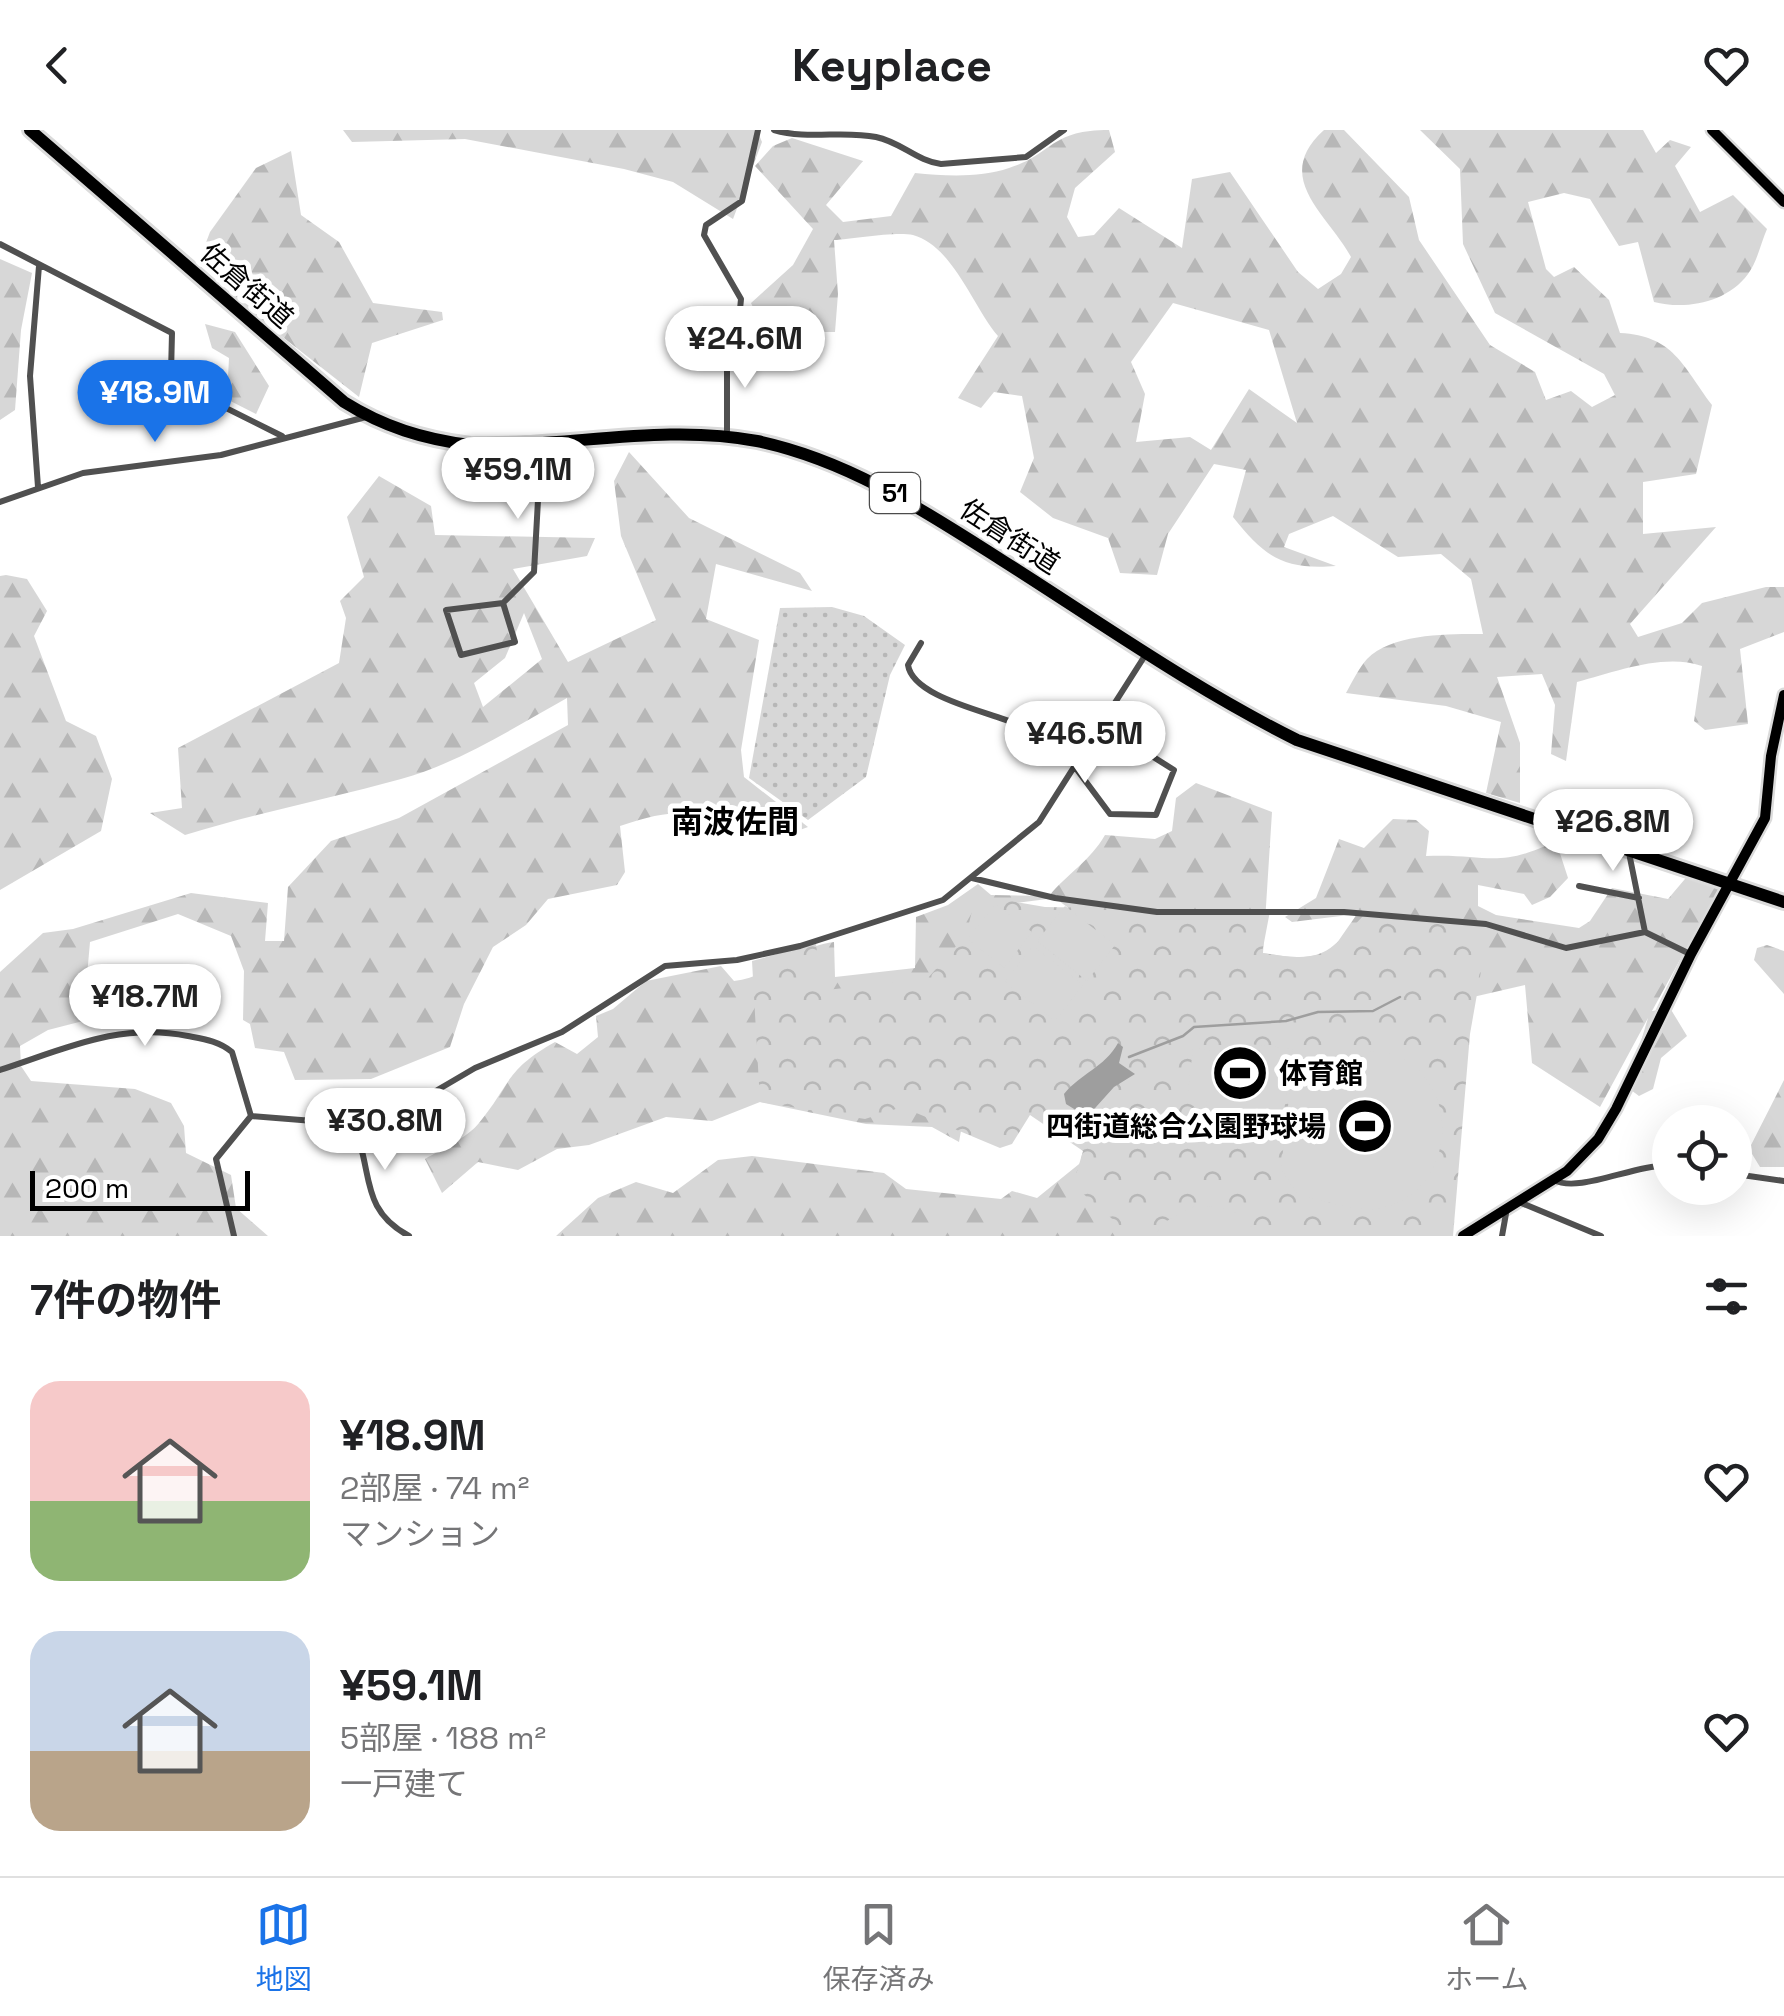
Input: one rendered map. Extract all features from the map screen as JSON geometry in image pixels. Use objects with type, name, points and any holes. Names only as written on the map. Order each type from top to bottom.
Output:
[{"type":"highway","name":"佐倉街道","points":[[30,130],[264,334],[367,416],[441,441],[541,444],[660,436],[727,438],[796,451],[878,484],[1229,704],[1298,740],[1365,766],[1628,847],[1784,902]]},
{"type":"main road","points":[[1712,130],[1784,202]]},
{"type":"main road","points":[[1463,1236],[1579,1161],[1605,1128],[1768,807],[1771,756],[1784,695]]},
{"type":"street","points":[[727,438],[728,344],[740,320],[741,299],[704,234],[706,225],[742,201],[758,130]]},
{"type":"street","points":[[774,130],[796,136],[874,136],[898,143],[928,162],[942,164],[1026,157],[1064,130]]},
{"type":"street","points":[[0,244],[172,333],[171,373],[180,385],[284,437]]},
{"type":"street","points":[[38,487],[30,376],[39,266]]},
{"type":"street","points":[[0,502],[83,473],[221,454],[367,416]]},
{"type":"street","points":[[503,603],[515,642],[461,655],[446,610],[503,603],[534,572],[541,444]]},
{"type":"street","points":[[922,643],[908,665],[914,677],[955,704],[1012,722],[1077,763],[1110,814],[1156,816],[1174,770],[1100,724]]},
{"type":"street","points":[[251,1116],[376,1126],[475,1068],[562,1032],[665,966],[738,960],[800,946],[930,906],[972,878],[1039,822],[1147,652]]},
{"type":"street","points":[[1628,847],[1645,932]]},
{"type":"street","points":[[972,878],[1056,898],[1157,912],[1344,912],[1486,924],[1566,948],[1645,932],[1691,954]]},
{"type":"street","points":[[1579,886],[1639,898]]},
{"type":"street","points":[[0,1070],[107,1033],[175,1033],[214,1042],[232,1052],[251,1116]]},
{"type":"street","points":[[234,1236],[216,1159],[251,1116]]},
{"type":"street","points":[[352,1124],[365,1149],[372,1200],[389,1225],[409,1236]]},
{"type":"street","points":[[1554,1180],[1567,1186],[1652,1167]]},
{"type":"street","points":[[1752,1176],[1784,1181]]},
{"type":"street","points":[[1502,1236],[1512,1203],[1601,1236]]},
{"type":"green space","points":[[343,130],[757,130],[762,142],[733,219],[673,182],[624,169],[465,139],[352,142]]},
{"type":"green space","points":[[1109,130],[1115,152],[1075,188],[1067,217],[1078,237],[1094,235],[1119,208],[1182,248],[1192,179],[1230,172],[1298,272],[1318,289],[1341,274],[1351,257],[1309,195],[1303,180],[1303,164],[1309,147],[1324,130],[1344,130],[1409,197],[1419,240],[1490,345],[1535,372],[1546,400],[1571,391],[1592,407],[1615,395],[1604,374],[1495,313],[1463,244],[1460,169],[1420,130],[1643,130],[1656,153],[1670,140],[1691,147],[1675,166],[1700,212],[1733,195],[1767,229],[1748,274],[1717,298],[1679,305],[1654,302],[1638,242],[1619,246],[1590,199],[1564,193],[1528,202],[1546,269],[1554,277],[1574,267],[1609,300],[1620,333],[1638,335],[1665,347],[1684,365],[1712,405],[1696,474],[1643,482],[1643,534],[1716,527],[1630,624],[1638,637],[1682,623],[1702,603],[1766,587],[1784,587],[1784,632],[1740,649],[1748,724],[1705,730],[1694,721],[1702,666],[1672,662],[1640,665],[1577,682],[1566,761],[1551,754],[1555,705],[1542,674],[1497,677],[1520,743],[1520,803],[1486,793],[1501,722],[1446,706],[1346,693],[1367,659],[1391,644],[1422,637],[1483,634],[1471,579],[1441,554],[1398,557],[1333,516],[1289,534],[1284,547],[1336,566],[1289,563],[1255,542],[1233,517],[1246,470],[1214,464],[1168,534],[1157,575],[1120,573],[1108,538],[1053,518],[1020,492],[1034,458],[1022,396],[994,392],[981,408],[958,398],[998,336],[951,264],[927,241],[913,235],[834,240],[838,294],[835,332],[780,332],[769,341],[751,303],[793,265],[813,229],[755,166],[773,146],[792,138],[863,161],[826,205],[843,222],[891,216],[915,173],[962,175],[998,171],[1024,162],[1063,138]],"holes":[[[1173,303],[1269,330],[1297,423],[1249,389],[1211,450],[1190,437],[1136,442],[1145,394],[1131,362]]]},
{"type":"green space","points":[[291,151],[301,215],[339,242],[373,303],[442,312],[443,320],[372,343],[359,397],[247,309],[199,261],[210,232],[256,168]]},
{"type":"green space","points":[[0,259],[32,273],[21,330],[15,410],[0,420]]},
{"type":"green space","points":[[205,324],[235,332],[269,386],[256,414],[183,377],[195,364],[228,377],[229,358],[212,348]]},
{"type":"green space","points":[[629,452],[689,518],[800,573],[812,591],[716,564],[706,619],[759,640],[741,750],[744,777],[808,827],[778,838],[718,817],[683,813],[620,826],[625,872],[617,885],[548,899],[526,925],[493,947],[464,1004],[450,1047],[371,1079],[295,1080],[284,1052],[255,1048],[250,1024],[243,1020],[244,971],[231,936],[178,914],[90,942],[83,1021],[48,1030],[20,1046],[21,1066],[31,1081],[135,1089],[171,1103],[184,1126],[186,1153],[231,1175],[236,1208],[268,1236],[0,1236],[0,972],[43,933],[73,929],[191,893],[268,903],[265,941],[284,941],[288,887],[331,841],[399,818],[568,725],[567,698],[486,743],[423,772],[185,835],[150,813],[182,808],[178,748],[339,663],[346,618],[340,601],[364,577],[347,517],[379,476],[431,506],[435,535],[595,538],[587,556],[513,569],[568,662],[656,620],[621,536],[614,481]],"holes":[[[524,613],[542,659],[483,707],[474,683],[505,658]]]},
{"type":"green space","points":[[0,576],[27,579],[47,611],[34,636],[66,721],[96,736],[112,779],[101,831],[0,890]]},
{"type":"green space","points":[[832,607],[864,616],[905,645],[890,675],[866,777],[808,820],[749,778],[780,608]]},
{"type":"green space","points":[[1196,783],[1272,812],[1263,953],[1297,958],[1330,953],[1357,914],[1292,922],[1285,917],[1316,898],[1339,839],[1364,848],[1393,819],[1416,820],[1429,831],[1426,856],[1505,858],[1556,841],[1568,878],[1550,897],[1532,905],[1524,894],[1478,885],[1478,906],[1496,915],[1579,928],[1590,921],[1612,888],[1668,899],[1690,873],[1721,885],[1652,1011],[1670,1008],[1687,1036],[1661,1058],[1653,1089],[1639,1096],[1627,1087],[1648,1018],[1600,1107],[1532,1063],[1525,985],[1473,997],[1138,1236],[556,1236],[598,1198],[636,1182],[673,1193],[718,1160],[752,1156],[884,1173],[906,1189],[1001,1199],[1012,1191],[1037,1198],[1089,1156],[1126,951],[1055,898],[977,908],[968,1092],[959,1142],[932,1127],[866,1124],[760,1102],[712,1121],[666,1117],[589,1145],[557,1149],[518,1170],[478,1162],[442,1193],[425,1159],[474,1128],[510,1078],[539,1052],[555,1042],[577,1054],[598,1037],[596,1016],[613,1009],[646,981],[721,966],[734,981],[834,942],[835,977],[915,968],[916,917],[948,905],[978,884],[991,895],[1049,896],[1105,835],[1155,839],[1172,831],[1176,798]]},
{"type":"green space","points":[[976,895],[1045,907],[1270,911],[1262,953],[1282,956],[1320,954],[1363,916],[1423,920],[1487,937],[1470,1034],[1453,1236],[1132,1236],[1073,1185],[1083,1151],[1030,1115],[1012,1144],[1000,1148],[902,1107],[865,1119],[760,1102],[752,961],[816,943],[820,981],[827,990],[928,978],[966,935]]},
{"type":"green space","points":[[995,904],[1032,932],[1004,968],[968,939]]},
{"type":"green space","points":[[1065,906],[1115,945],[1087,981],[1037,941]]},
{"type":"green space","points":[[1767,945],[1784,951],[1784,994],[1754,960],[1757,948]]},
{"type":"green space","points":[[1033,946],[1083,985],[1055,1021],[1005,982]]},
{"type":"green space","name":"体育館","points":[[1232,1042],[1293,1049],[1282,1125],[1268,1125],[1260,1136],[1222,1124],[1221,1116],[1206,1109],[1207,1098],[1188,1092],[1193,1048],[1231,1053]]},
{"type":"green space","name":"四街道総合公園野球場","points":[[1351,1051],[1392,1054],[1420,1071],[1434,1092],[1441,1116],[1441,1142],[1434,1166],[1420,1186],[1400,1202],[1373,1209],[1345,1207],[1298,1195],[1281,1169],[1290,1088],[1297,1076]]},
{"type":"green space","points":[[1784,1080],[1784,1167],[1760,1167],[1752,1154],[1752,1143]]},
{"type":"green space","points":[[1195,1206],[1232,1211],[1246,1220],[1257,1236],[1156,1236],[1161,1224]]},
{"type":"shaded area","points":[[1118,1043],[1123,1047],[1119,1063],[1135,1074],[1114,1087],[1087,1117],[1066,1104],[1064,1094],[1106,1059]]},
{"type":"waterway","points":[[1129,1057],[1183,1036],[1194,1027],[1286,1021],[1318,1012],[1373,1011],[1400,997]]},
{"type":"place","name":"体育館","points":[[1240,1073]]},
{"type":"place","name":"四街道総合公園野球場","points":[[1365,1126]]},
{"type":"district","name":"南波佐間","points":[[735,822]]}]
